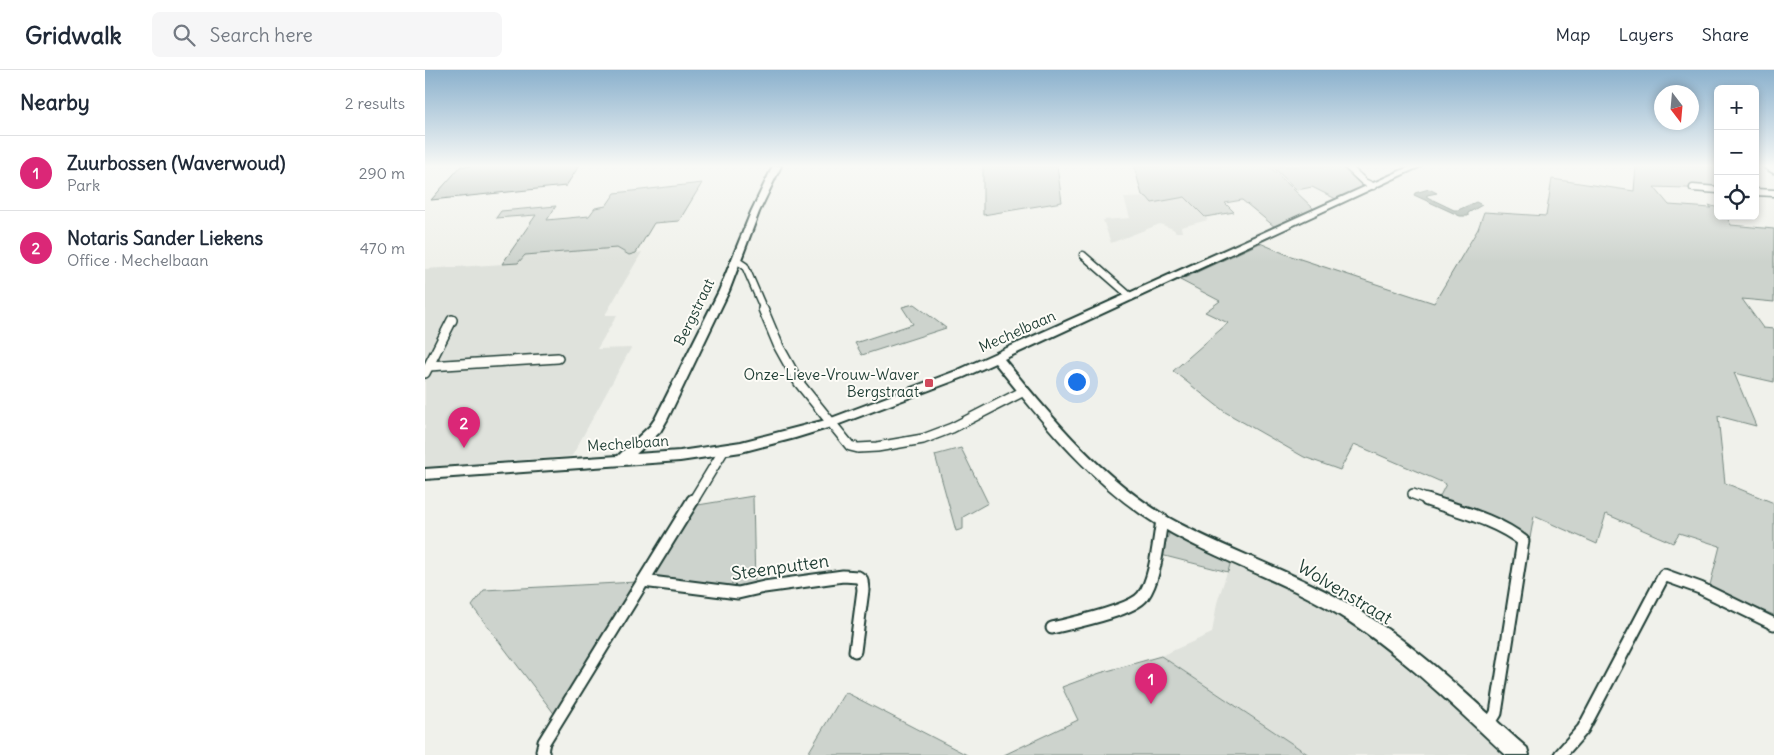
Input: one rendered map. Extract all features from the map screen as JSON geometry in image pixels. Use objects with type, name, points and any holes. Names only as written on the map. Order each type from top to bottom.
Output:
[{"type":"street","name":"Bergstraat","points":[[621,460],[655,430],[661,420],[723,291],[763,198]]},
{"type":"street","name":"Mechelbaan","points":[[425,474],[621,460],[724,450],[777,439],[830,423],[922,390],[997,358],[1347,198]]},
{"type":"street","points":[[1083,255],[1131,297]]},
{"type":"street","points":[[736,260],[745,266],[779,347],[799,383],[850,446],[858,448],[877,447],[923,439],[952,428],[1024,391]]},
{"type":"street","points":[[427,369],[452,320]]},
{"type":"street","points":[[427,369],[558,358]]},
{"type":"street","name":"Wolvenstraat","points":[[997,358],[1088,463],[1109,483],[1162,521],[1300,585],[1335,604],[1390,642],[1520,755]]},
{"type":"street","points":[[544,755],[542,750],[544,742],[724,450]]},
{"type":"street","points":[[1413,494],[1512,532],[1523,542],[1503,680],[1496,713],[1488,726]]},
{"type":"street","points":[[1052,628],[1129,606],[1142,598],[1151,571],[1162,521]]},
{"type":"street","points":[[1560,755],[1583,729],[1664,575],[1668,574],[1677,578],[1774,624]]},
{"type":"street","name":"Steenputten","points":[[643,581],[739,593],[764,587],[843,576],[858,577],[862,580],[863,590],[855,651]]},
{"type":"shaded area","points":[[612,198],[693,198],[679,221],[654,223],[636,253],[629,255],[617,248],[525,255],[518,263],[502,264],[536,215],[496,218],[501,211],[556,206],[547,220],[589,216],[595,208],[606,206]]},
{"type":"shaded area","points":[[983,198],[1061,198],[1062,202],[983,215]]},
{"type":"shaded area","points":[[1124,198],[1148,198],[1152,203],[1186,198],[1208,220],[1181,227],[1182,232],[1176,232],[1160,224],[1111,243],[1103,220],[1130,218]]},
{"type":"shaded area","points":[[1148,198],[1180,198],[1152,203]]},
{"type":"shaded area","points":[[1186,198],[1302,198],[1314,209],[1275,227],[1242,200],[1225,203],[1234,212],[1205,217]]},
{"type":"shaded area","points":[[1420,198],[1429,198],[1454,210],[1476,202],[1482,205],[1468,213],[1468,216],[1460,216]]},
{"type":"shaded area","points":[[1549,198],[1663,198],[1669,205],[1714,207],[1714,220],[1728,220],[1731,225],[1774,229],[1774,302],[1742,299],[1763,328],[1774,329],[1774,382],[1734,373],[1756,426],[1718,416],[1725,483],[1774,503],[1774,615],[1709,589],[1720,546],[1679,533],[1673,543],[1606,514],[1597,544],[1534,516],[1530,538],[1507,527],[1435,506],[1446,484],[1354,444],[1340,470],[1304,457],[1225,412],[1173,371],[1228,323],[1205,312],[1220,301],[1180,280],[1260,243],[1288,255],[1434,303],[1478,229],[1484,212],[1546,216]]},
{"type":"shaded area","points":[[617,248],[629,255],[642,252],[605,315],[617,315],[597,349],[631,348],[572,456],[425,467],[425,269],[518,263],[525,255]]},
{"type":"shaded area","points":[[914,304],[946,328],[862,355],[855,343],[913,324],[902,307]]},
{"type":"shaded area","points":[[961,448],[988,503],[963,517],[963,529],[956,531],[935,455]]},
{"type":"shaded area","points":[[753,496],[755,586],[734,589],[651,578],[698,505]]},
{"type":"shaded area","points":[[1170,531],[1231,560],[1228,572],[1161,555]]},
{"type":"shaded area","points":[[1231,560],[1351,622],[1458,711],[1505,755],[1309,755],[1161,656],[1212,633],[1217,603]]},
{"type":"shaded area","points":[[637,582],[556,716],[472,606],[484,590]]},
{"type":"shaded area","points":[[1161,656],[1309,755],[1004,755],[1078,720],[1062,687],[1100,673]]},
{"type":"shaded area","points":[[845,692],[967,755],[807,755]]},
{"type":"building","points":[[433,198],[451,198],[431,200]]},
{"type":"place","name":"Onze-Lieve-Vrouw-Waver Bergstraat","points":[[929,383]]},
{"type":"place","name":"Notaris Sander Liekens","points":[[464,448]]},
{"type":"place","name":"Zuurbossen (Waverwoud)","points":[[1151,704]]}]
